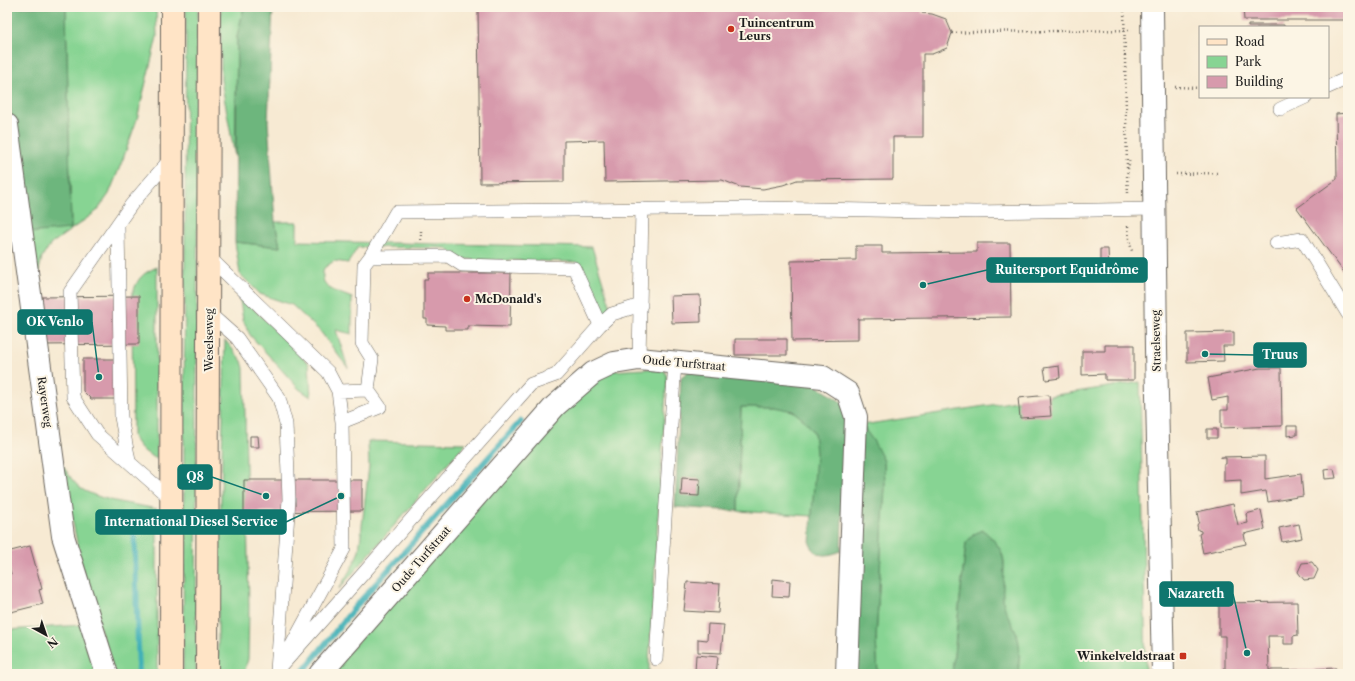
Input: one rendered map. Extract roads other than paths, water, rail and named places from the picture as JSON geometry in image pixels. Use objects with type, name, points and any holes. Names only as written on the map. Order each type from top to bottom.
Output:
[{"type":"main road","points":[[170,674],[172,7]]},
{"type":"main road","name":"Weselseweg","points":[[207,674],[209,7]]},
{"type":"street","name":"Straelseweg","points":[[1152,7],[1156,357],[1163,674]]},
{"type":"street","name":"Rayerweg","points":[[7,125],[64,536],[107,674]]},
{"type":"street","name":"Oude Turfstraat","points":[[320,674],[555,406],[592,373],[614,363],[640,359],[823,376],[848,393],[856,417],[847,674]]},
{"type":"lane","points":[[1329,87],[1348,78]]},
{"type":"lane","points":[[1280,109],[1304,98]]},
{"type":"lane","points":[[171,499],[97,434],[73,397],[70,292],[118,226],[131,205],[172,157]]},
{"type":"lane","points":[[342,422],[380,407],[368,390],[372,359],[362,343],[364,265],[396,212],[763,208],[975,212],[1155,209]]},
{"type":"lane","points":[[640,359],[642,209]]},
{"type":"lane","points":[[118,226],[121,417],[129,461]]},
{"type":"lane","points":[[1276,243],[1302,239],[1348,314]]},
{"type":"lane","points":[[370,257],[448,256],[462,265],[574,268],[600,325]]},
{"type":"lane","points":[[209,257],[328,372],[338,391],[342,422],[344,549],[276,673]]},
{"type":"lane","points":[[276,673],[531,384],[556,375],[600,325],[612,314],[641,305]]},
{"type":"lane","points":[[209,313],[237,338],[279,398],[286,424],[289,499],[276,673]]},
{"type":"lane","points":[[656,659],[675,362]]},
{"type":"lane","points":[[338,391],[368,390]]},
{"type":"waterway","points":[[301,674],[356,606],[521,421]]},
{"type":"waterway","points":[[134,524],[139,674]]},
{"type":"place","name":"Tuincentrum Leurs","points":[[731,29]]},
{"type":"place","name":"Ruitersport Equidrôme","points":[[923,285]]},
{"type":"place","name":"McDonald's","points":[[467,299]]},
{"type":"place","name":"Truus","points":[[1205,354]]},
{"type":"place","name":"OK Venlo","points":[[99,377]]},
{"type":"place","name":"Q8","points":[[266,496]]},
{"type":"place","name":"International Diesel Service","points":[[341,496]]},
{"type":"place","name":"Nazareth","points":[[1247,653]]},
{"type":"place","name":"Winkelveldstraat","points":[[1183,656]]}]
